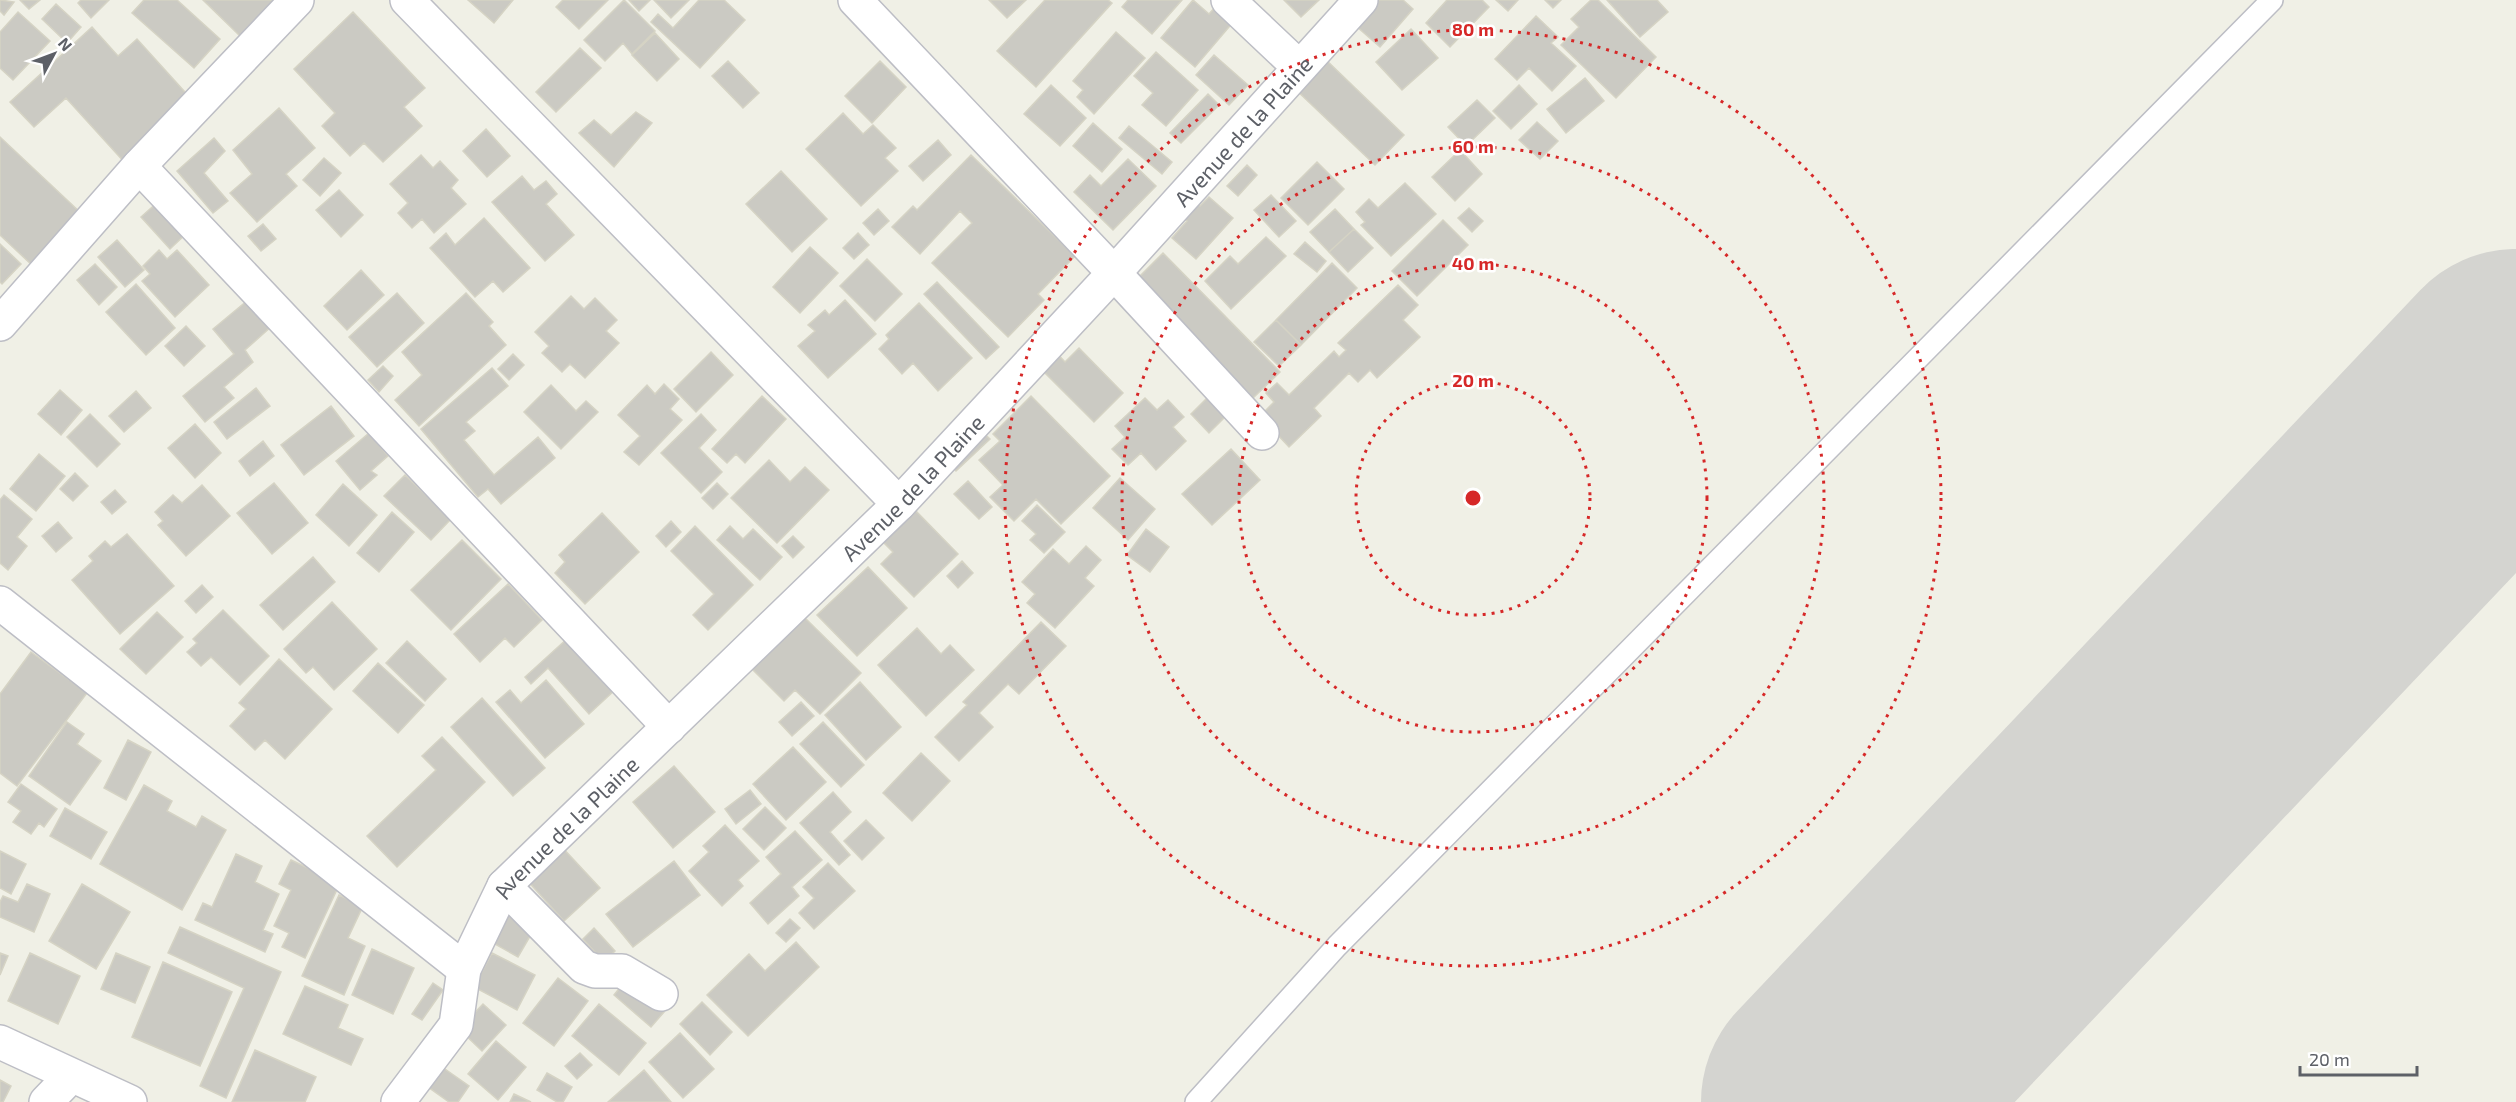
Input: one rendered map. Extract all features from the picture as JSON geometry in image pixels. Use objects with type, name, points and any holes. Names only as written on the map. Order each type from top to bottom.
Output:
[{"type":"street","points":[[0,324],[139,166],[297,0]]},
{"type":"street","points":[[407,0],[899,504]]},
{"type":"street","points":[[855,0],[1262,433]]},
{"type":"street","points":[[1228,0],[1299,67]]},
{"type":"street","name":"Avenue de la Plaine","points":[[398,1102],[456,1025],[464,969],[504,886],[899,504],[1114,273],[1361,0]]},
{"type":"street","points":[[139,166],[669,727]]},
{"type":"street","points":[[0,603],[464,969]]},
{"type":"street","points":[[504,886],[584,967],[595,971],[622,970],[661,994]]},
{"type":"street","points":[[0,1042],[130,1102]]},
{"type":"street","points":[[46,1102],[71,1076]]},
{"type":"lane","points":[[1196,1102],[1337,946],[2272,0]]},
{"type":"building","points":[[0,0],[14,2],[4,15],[0,11]]},
{"type":"building","points":[[20,0],[40,0],[29,9]]},
{"type":"building","points":[[81,0],[109,0],[91,18],[78,3]]},
{"type":"building","points":[[144,0],[177,0],[220,39],[194,68],[132,13]]},
{"type":"building","points":[[203,0],[276,0],[241,37]]},
{"type":"building","points":[[468,0],[513,0],[494,23]]},
{"type":"building","points":[[563,0],[608,0],[579,29],[556,7]]},
{"type":"building","points":[[624,0],[655,31],[632,54],[623,43],[605,61],[584,40]]},
{"type":"building","points":[[629,0],[650,0],[639,11]]},
{"type":"building","points":[[654,0],[689,0],[671,18]]},
{"type":"building","points":[[699,0],[724,0],[745,20],[700,68],[651,22],[658,14],[673,28]]},
{"type":"building","points":[[989,0],[1026,0],[1007,18]]},
{"type":"building","points":[[1045,0],[1108,0],[1112,3],[1036,87],[997,51]]},
{"type":"building","points":[[1128,0],[1182,0],[1152,34],[1122,7]]},
{"type":"building","points":[[1193,0],[1209,14],[1216,6],[1234,21],[1195,67],[1161,38]]},
{"type":"building","points":[[1284,0],[1319,0],[1301,17]]},
{"type":"building","points":[[1379,0],[1403,0],[1413,9],[1380,47],[1356,26]]},
{"type":"building","points":[[1447,0],[1482,0],[1489,7],[1450,47],[1426,23]]},
{"type":"building","points":[[1496,0],[1518,0],[1508,11]]},
{"type":"building","points":[[1545,0],[1561,0],[1553,8]]},
{"type":"building","points":[[1591,0],[1598,0],[1656,57],[1616,98],[1561,45],[1579,27],[1571,19]]},
{"type":"building","points":[[1607,0],[1657,0],[1668,12],[1640,37]]},
{"type":"building","points":[[56,4],[81,27],[67,43],[42,19]]},
{"type":"building","points":[[18,12],[50,41],[13,80],[0,68],[0,32]]},
{"type":"building","points":[[353,12],[425,88],[404,107],[422,126],[383,162],[364,143],[350,156],[322,126],[335,113],[294,69]]},
{"type":"building","points":[[1536,16],[1558,37],[1551,43],[1576,66],[1552,91],[1529,68],[1517,80],[1495,59]]},
{"type":"building","points":[[92,27],[118,56],[137,39],[194,102],[126,164],[66,98],[34,127],[10,102]]},
{"type":"building","points":[[1411,29],[1438,58],[1402,90],[1376,62]]},
{"type":"building","points":[[1116,32],[1145,58],[1094,114],[1077,97],[1083,90],[1073,81]]},
{"type":"building","points":[[655,33],[679,59],[657,81],[632,55]]},
{"type":"building","points":[[580,48],[601,68],[556,112],[536,92]]},
{"type":"building","points":[[1156,52],[1198,90],[1166,126],[1142,105],[1153,93],[1134,76]]},
{"type":"building","points":[[1214,55],[1248,85],[1229,105],[1196,75]]},
{"type":"building","points":[[1322,56],[1404,135],[1375,165],[1293,87]]},
{"type":"building","points":[[728,61],[759,93],[743,108],[712,76]]},
{"type":"building","points":[[880,61],[906,87],[872,123],[845,96]]},
{"type":"building","points":[[1585,78],[1604,101],[1566,133],[1547,109]]},
{"type":"building","points":[[1051,85],[1086,118],[1060,146],[1024,114]]},
{"type":"building","points":[[1519,85],[1537,104],[1511,129],[1493,111]]},
{"type":"building","points":[[1208,94],[1219,105],[1181,143],[1170,133]]},
{"type":"building","points":[[1477,100],[1495,118],[1466,146],[1448,127]]},
{"type":"building","points":[[279,108],[315,148],[286,174],[297,186],[257,222],[230,193],[252,174],[233,150]]},
{"type":"building","points":[[636,112],[652,123],[614,167],[579,133],[594,120],[611,135]]},
{"type":"building","points":[[843,113],[863,134],[873,125],[896,148],[885,158],[898,171],[861,206],[806,149]]},
{"type":"building","points":[[1537,122],[1558,141],[1540,159],[1519,140]]},
{"type":"building","points":[[1093,123],[1122,149],[1102,172],[1073,146]]},
{"type":"building","points":[[1129,126],[1172,162],[1162,174],[1119,138]]},
{"type":"building","points":[[486,129],[510,156],[487,177],[463,151]]},
{"type":"building","points":[[0,137],[83,215],[34,267],[0,235]]},
{"type":"building","points":[[214,138],[225,151],[204,173],[228,201],[213,213],[177,171]]},
{"type":"building","points":[[938,140],[951,155],[923,181],[909,166]]},
{"type":"building","points":[[1460,150],[1482,174],[1455,201],[1432,177]]},
{"type":"building","points":[[421,155],[433,168],[440,161],[458,180],[451,188],[466,204],[434,233],[422,219],[412,228],[398,213],[408,203],[390,184]]},
{"type":"building","points":[[971,155],[1075,256],[1038,294],[1044,300],[1008,337],[932,263],[972,223],[960,211],[920,254],[892,227],[913,206],[917,210]]},
{"type":"building","points":[[324,158],[341,173],[320,196],[303,180]]},
{"type":"building","points":[[1128,159],[1156,186],[1113,230],[1074,192],[1090,175],[1101,186]]},
{"type":"building","points":[[1317,162],[1344,189],[1308,225],[1281,198]]},
{"type":"building","points":[[1247,165],[1257,175],[1238,196],[1227,186]]},
{"type":"building","points":[[781,171],[827,219],[792,252],[746,204]]},
{"type":"building","points":[[522,176],[534,190],[546,181],[557,194],[546,204],[574,235],[545,261],[492,202]]},
{"type":"building","points":[[1405,183],[1436,214],[1391,256],[1361,225],[1365,222],[1356,212],[1369,199],[1378,208]]},
{"type":"building","points":[[339,190],[363,215],[341,237],[316,210]]},
{"type":"building","points":[[1271,195],[1296,221],[1279,237],[1254,210]]},
{"type":"building","points":[[1209,197],[1233,218],[1196,259],[1172,238],[1187,221],[1178,213],[1191,198],[1200,206]]},
{"type":"building","points":[[160,200],[189,231],[170,249],[141,217]]},
{"type":"building","points":[[1469,208],[1483,221],[1472,232],[1458,218]]},
{"type":"building","points":[[878,209],[889,221],[874,235],[863,223]]},
{"type":"building","points":[[1335,209],[1354,229],[1329,252],[1310,232]]},
{"type":"building","points":[[484,218],[530,268],[503,292],[493,281],[475,297],[430,248],[446,233],[455,245]]},
{"type":"building","points":[[1443,220],[1468,245],[1417,296],[1392,271]]},
{"type":"building","points":[[263,224],[276,239],[261,251],[248,236]]},
{"type":"building","points":[[1354,229],[1373,248],[1348,272],[1329,252]]},
{"type":"building","points":[[858,233],[869,245],[854,259],[843,248]]},
{"type":"building","points":[[1266,237],[1286,256],[1231,309],[1205,281],[1230,256],[1238,264]]},
{"type":"building","points":[[117,240],[144,270],[125,287],[98,257]]},
{"type":"building","points":[[1305,242],[1326,261],[1317,272],[1294,254]]},
{"type":"building","points":[[0,244],[21,264],[2,284],[0,282]]},
{"type":"building","points":[[810,247],[838,273],[800,313],[773,287]]},
{"type":"building","points":[[159,250],[167,259],[177,250],[209,285],[175,317],[142,281],[150,274],[143,266]]},
{"type":"building","points":[[1163,253],[1280,372],[1252,399],[1135,281]]},
{"type":"building","points":[[867,259],[902,294],[875,321],[840,286]]},
{"type":"building","points":[[1332,263],[1357,288],[1301,345],[1276,320]]},
{"type":"building","points":[[95,264],[117,287],[99,305],[77,280]]},
{"type":"building","points":[[361,270],[384,295],[347,330],[324,306]]},
{"type":"building","points":[[937,282],[999,347],[986,359],[924,294]]},
{"type":"building","points":[[136,284],[175,328],[146,355],[106,312]]},
{"type":"building","points":[[1398,285],[1418,305],[1403,320],[1420,337],[1377,378],[1370,370],[1358,382],[1349,373],[1314,408],[1321,416],[1289,447],[1260,416],[1274,402],[1266,393],[1277,383],[1289,395],[1334,351],[1339,357],[1346,350],[1338,343]]},
{"type":"building","points":[[397,293],[424,323],[377,367],[349,337]]},
{"type":"building","points":[[466,293],[493,322],[489,326],[506,345],[419,426],[395,400],[422,375],[402,352]]},
{"type":"building","points":[[571,296],[584,309],[595,298],[617,320],[606,331],[619,343],[585,378],[570,364],[562,372],[542,353],[549,346],[535,332]]},
{"type":"building","points":[[248,300],[272,326],[245,350],[253,362],[224,387],[234,398],[205,422],[183,396],[234,354],[213,329]]},
{"type":"building","points":[[845,300],[876,334],[828,378],[798,346],[815,331],[808,325],[825,310],[829,315]]},
{"type":"building","points":[[919,303],[972,358],[938,391],[913,363],[902,374],[879,349],[889,339],[886,335]]},
{"type":"building","points":[[1276,320],[1301,345],[1279,366],[1254,342]]},
{"type":"building","points":[[186,326],[205,346],[184,366],[165,346]]},
{"type":"building","points":[[1079,348],[1123,393],[1094,422],[1039,367],[1055,351],[1065,362]]},
{"type":"building","points":[[711,352],[733,375],[696,412],[674,389]]},
{"type":"building","points":[[513,354],[524,365],[509,380],[498,369]]},
{"type":"building","points":[[383,366],[393,376],[379,392],[368,380]]},
{"type":"building","points":[[492,368],[508,386],[466,422],[475,431],[464,440],[494,475],[538,437],[555,458],[501,504],[488,489],[478,497],[421,429]]},
{"type":"building","points":[[664,384],[679,399],[670,409],[682,420],[639,465],[624,452],[640,436],[618,415],[647,385],[655,394]]},
{"type":"building","points":[[551,385],[576,411],[586,401],[598,412],[561,449],[524,412]]},
{"type":"building","points":[[256,388],[270,406],[227,439],[214,422]]},
{"type":"building","points":[[60,390],[82,410],[61,435],[38,414]]},
{"type":"building","points":[[136,391],[151,408],[124,432],[109,416]]},
{"type":"building","points":[[1212,393],[1230,412],[1209,433],[1191,414]]},
{"type":"building","points":[[762,396],[786,419],[745,463],[736,454],[727,463],[712,449]]},
{"type":"building","points":[[1031,396],[1110,476],[1061,524],[1036,499],[1014,521],[990,497],[1003,485],[979,460],[1000,441],[993,434]]},
{"type":"building","points":[[1145,398],[1157,410],[1168,400],[1184,417],[1173,427],[1186,441],[1156,470],[1141,453],[1128,465],[1112,449],[1125,437],[1115,426]]},
{"type":"building","points":[[331,406],[354,436],[304,475],[281,445]]},
{"type":"building","points":[[90,414],[120,444],[97,467],[67,437]]},
{"type":"building","points":[[701,414],[716,430],[699,448],[722,472],[701,493],[661,453]]},
{"type":"building","points":[[195,424],[221,453],[195,478],[168,448]]},
{"type":"building","points":[[977,427],[990,439],[956,471],[944,459]]},
{"type":"building","points":[[369,433],[388,456],[371,471],[377,475],[360,490],[336,461]]},
{"type":"building","points":[[263,441],[274,456],[250,476],[239,461]]},
{"type":"building","points":[[1231,449],[1260,480],[1212,525],[1182,494]]},
{"type":"building","points":[[39,454],[65,476],[36,511],[10,489]]},
{"type":"building","points":[[769,460],[790,482],[805,467],[829,490],[777,543],[731,498]]},
{"type":"building","points":[[75,473],[88,486],[73,501],[60,489]]},
{"type":"building","points":[[405,475],[451,519],[431,540],[384,496]]},
{"type":"building","points":[[1120,478],[1155,509],[1128,540],[1093,508]]},
{"type":"building","points":[[968,481],[992,507],[979,519],[954,494]]},
{"type":"building","points":[[274,483],[308,523],[272,554],[237,513]]},
{"type":"building","points":[[717,483],[728,494],[713,509],[702,498]]},
{"type":"building","points":[[343,484],[377,515],[349,546],[316,515]]},
{"type":"building","points":[[202,485],[230,516],[186,556],[158,525],[163,521],[155,512],[173,495],[182,503]]},
{"type":"building","points":[[115,490],[126,502],[112,514],[101,502]]},
{"type":"building","points":[[4,495],[32,519],[17,537],[27,546],[8,570],[0,563],[0,500]]},
{"type":"building","points":[[1037,505],[1065,532],[1044,553],[1030,540],[1036,534],[1022,521]]},
{"type":"building","points":[[915,510],[958,554],[914,597],[881,564],[893,552],[883,542]]},
{"type":"building","points":[[392,512],[414,532],[379,572],[357,553]]},
{"type":"building","points":[[602,513],[639,552],[585,604],[555,573],[565,562],[559,555]]},
{"type":"building","points":[[671,521],[681,532],[666,547],[656,536]]},
{"type":"building","points":[[58,522],[72,538],[56,552],[42,536]]},
{"type":"building","points":[[695,526],[753,585],[708,630],[693,615],[714,594],[671,551]]},
{"type":"building","points":[[730,526],[743,539],[753,529],[782,557],[760,580],[717,540]]},
{"type":"building","points":[[1146,529],[1169,547],[1150,572],[1127,555]]},
{"type":"building","points":[[127,534],[174,586],[120,634],[72,580],[93,561],[89,556],[105,541],[111,547]]},
{"type":"building","points":[[793,536],[804,547],[793,558],[782,546]]},
{"type":"building","points":[[462,540],[501,579],[451,630],[411,590]]},
{"type":"building","points":[[1086,546],[1101,560],[1085,578],[1094,586],[1055,628],[1027,603],[1035,594],[1022,582],[1053,549],[1069,564]]},
{"type":"building","points":[[313,557],[335,582],[283,630],[260,605]]},
{"type":"building","points":[[962,561],[973,573],[958,588],[947,576]]},
{"type":"building","points":[[868,567],[907,608],[857,656],[817,615]]},
{"type":"building","points":[[508,584],[542,620],[514,647],[505,638],[480,662],[454,634]]},
{"type":"building","points":[[202,585],[213,597],[196,613],[185,601]]},
{"type":"building","points":[[332,602],[377,649],[334,690],[313,667],[306,673],[284,649]]},
{"type":"building","points":[[223,610],[269,656],[240,685],[211,657],[201,666],[187,652],[197,643],[193,639]]},
{"type":"building","points":[[157,612],[183,637],[146,674],[120,649]]},
{"type":"building","points":[[804,617],[861,673],[820,714],[795,690],[784,701],[752,669]]},
{"type":"building","points":[[1041,622],[1066,646],[1019,694],[1008,684],[979,713],[993,727],[959,761],[935,737],[967,705],[963,702]]},
{"type":"building","points":[[917,628],[941,654],[950,645],[974,670],[926,716],[878,665]]},
{"type":"building","points":[[569,637],[616,689],[589,714],[548,668],[531,684],[525,677]]},
{"type":"building","points":[[407,641],[446,679],[425,701],[386,663]]},
{"type":"building","points":[[31,652],[87,693],[17,786],[0,773],[0,694]]},
{"type":"building","points":[[279,659],[332,709],[285,759],[265,740],[255,750],[230,726],[246,709],[239,703]]},
{"type":"building","points":[[378,663],[424,705],[398,733],[353,691]]},
{"type":"building","points":[[546,680],[584,724],[545,758],[496,702],[510,690],[521,703]]},
{"type":"building","points":[[860,682],[901,727],[866,760],[825,715]]},
{"type":"building","points":[[482,698],[545,768],[513,796],[451,727]]},
{"type":"building","points":[[801,702],[814,716],[792,736],[779,722]]},
{"type":"building","points":[[67,722],[84,734],[77,744],[101,761],[70,805],[29,776]]},
{"type":"building","points":[[823,722],[864,765],[841,787],[800,744]]},
{"type":"building","points":[[442,737],[485,782],[397,867],[367,836],[436,770],[422,756]]},
{"type":"building","points":[[128,740],[151,752],[126,800],[104,788]]},
{"type":"building","points":[[793,747],[826,782],[786,820],[753,784]]},
{"type":"building","points":[[921,753],[950,781],[912,821],[883,793]]},
{"type":"building","points":[[674,766],[715,812],[673,848],[633,802]]},
{"type":"building","points":[[21,784],[57,809],[44,827],[39,823],[31,834],[13,822],[21,811],[8,802]]},
{"type":"building","points":[[144,785],[172,801],[167,811],[196,827],[202,816],[226,830],[182,910],[100,864]]},
{"type":"building","points":[[750,790],[761,804],[736,824],[725,809]]},
{"type":"building","points":[[833,792],[851,812],[830,832],[850,855],[839,865],[800,823]]},
{"type":"building","points":[[765,807],[786,828],[764,850],[743,829]]},
{"type":"building","points":[[65,808],[107,832],[91,859],[50,836]]},
{"type":"building","points":[[866,820],[884,838],[862,860],[844,841]]},
{"type":"building","points":[[725,825],[759,861],[738,880],[743,886],[722,906],[689,871],[709,852],[703,846]]},
{"type":"building","points":[[795,831],[822,860],[792,887],[799,896],[768,924],[750,903],[781,874],[766,857]]},
{"type":"building","points":[[560,845],[600,888],[564,921],[525,878]]},
{"type":"building","points":[[0,851],[26,864],[11,894],[0,888]]},
{"type":"building","points":[[236,854],[262,866],[255,882],[279,894],[263,930],[273,934],[265,952],[195,920],[203,903],[212,907]]},
{"type":"building","points":[[291,860],[340,883],[305,958],[282,947],[289,933],[274,926],[291,890],[279,884]]},
{"type":"building","points":[[674,861],[700,895],[633,947],[606,914]]},
{"type":"building","points":[[828,863],[855,891],[814,929],[799,913],[814,898],[803,887]]},
{"type":"building","points":[[27,884],[50,894],[34,932],[0,917],[0,902],[3,896],[18,902]]},
{"type":"building","points":[[82,884],[130,912],[96,969],[49,941]]},
{"type":"building","points":[[339,895],[363,906],[348,938],[365,946],[344,995],[302,976]]},
{"type":"building","points":[[504,908],[536,926],[518,957],[486,939]]},
{"type":"building","points":[[790,919],[800,928],[786,942],[776,933]]},
{"type":"building","points":[[180,927],[281,972],[226,1098],[200,1086],[244,988],[168,953]]},
{"type":"building","points":[[594,928],[615,951],[604,962],[583,939]]},
{"type":"building","points":[[796,942],[819,967],[748,1036],[707,995],[749,954],[765,971]]},
{"type":"building","points":[[372,949],[414,968],[393,1014],[352,995]]},
{"type":"building","points":[[0,953],[8,956],[0,975]]},
{"type":"building","points":[[30,953],[80,976],[58,1024],[8,1001]]},
{"type":"building","points":[[116,953],[150,967],[135,1003],[101,989]]},
{"type":"building","points":[[492,953],[535,975],[517,1010],[474,987]]},
{"type":"building","points":[[163,962],[232,992],[200,1066],[132,1037]]},
{"type":"building","points":[[558,978],[588,1001],[554,1046],[523,1023]]},
{"type":"building","points":[[626,980],[664,1012],[651,1027],[614,995]]},
{"type":"building","points":[[433,983],[443,990],[422,1020],[412,1014]]},
{"type":"building","points":[[305,986],[348,1005],[338,1028],[363,1039],[351,1065],[283,1034]]},
{"type":"building","points":[[702,1002],[732,1032],[710,1055],[680,1024]]},
{"type":"building","points":[[483,1004],[506,1025],[482,1051],[459,1029]]},
{"type":"building","points":[[599,1004],[646,1043],[619,1075],[572,1036]]},
{"type":"building","points":[[680,1033],[714,1069],[683,1098],[649,1062]]},
{"type":"building","points":[[496,1041],[526,1067],[498,1100],[468,1074]]},
{"type":"building","points":[[255,1050],[316,1077],[305,1102],[232,1102]]},
{"type":"building","points":[[580,1053],[592,1065],[577,1079],[565,1066]]},
{"type":"building","points":[[435,1062],[469,1086],[458,1102],[449,1102],[421,1082]]},
{"type":"building","points":[[644,1070],[671,1102],[608,1102]]},
{"type":"building","points":[[547,1073],[572,1087],[563,1102],[557,1102],[537,1090]]},
{"type":"building","points":[[0,1080],[11,1086],[3,1102],[0,1102]]},
{"type":"building","points":[[514,1094],[531,1102],[510,1102]]},
{"type":"runway","points":[[1833,1102],[2516,381]]}]
